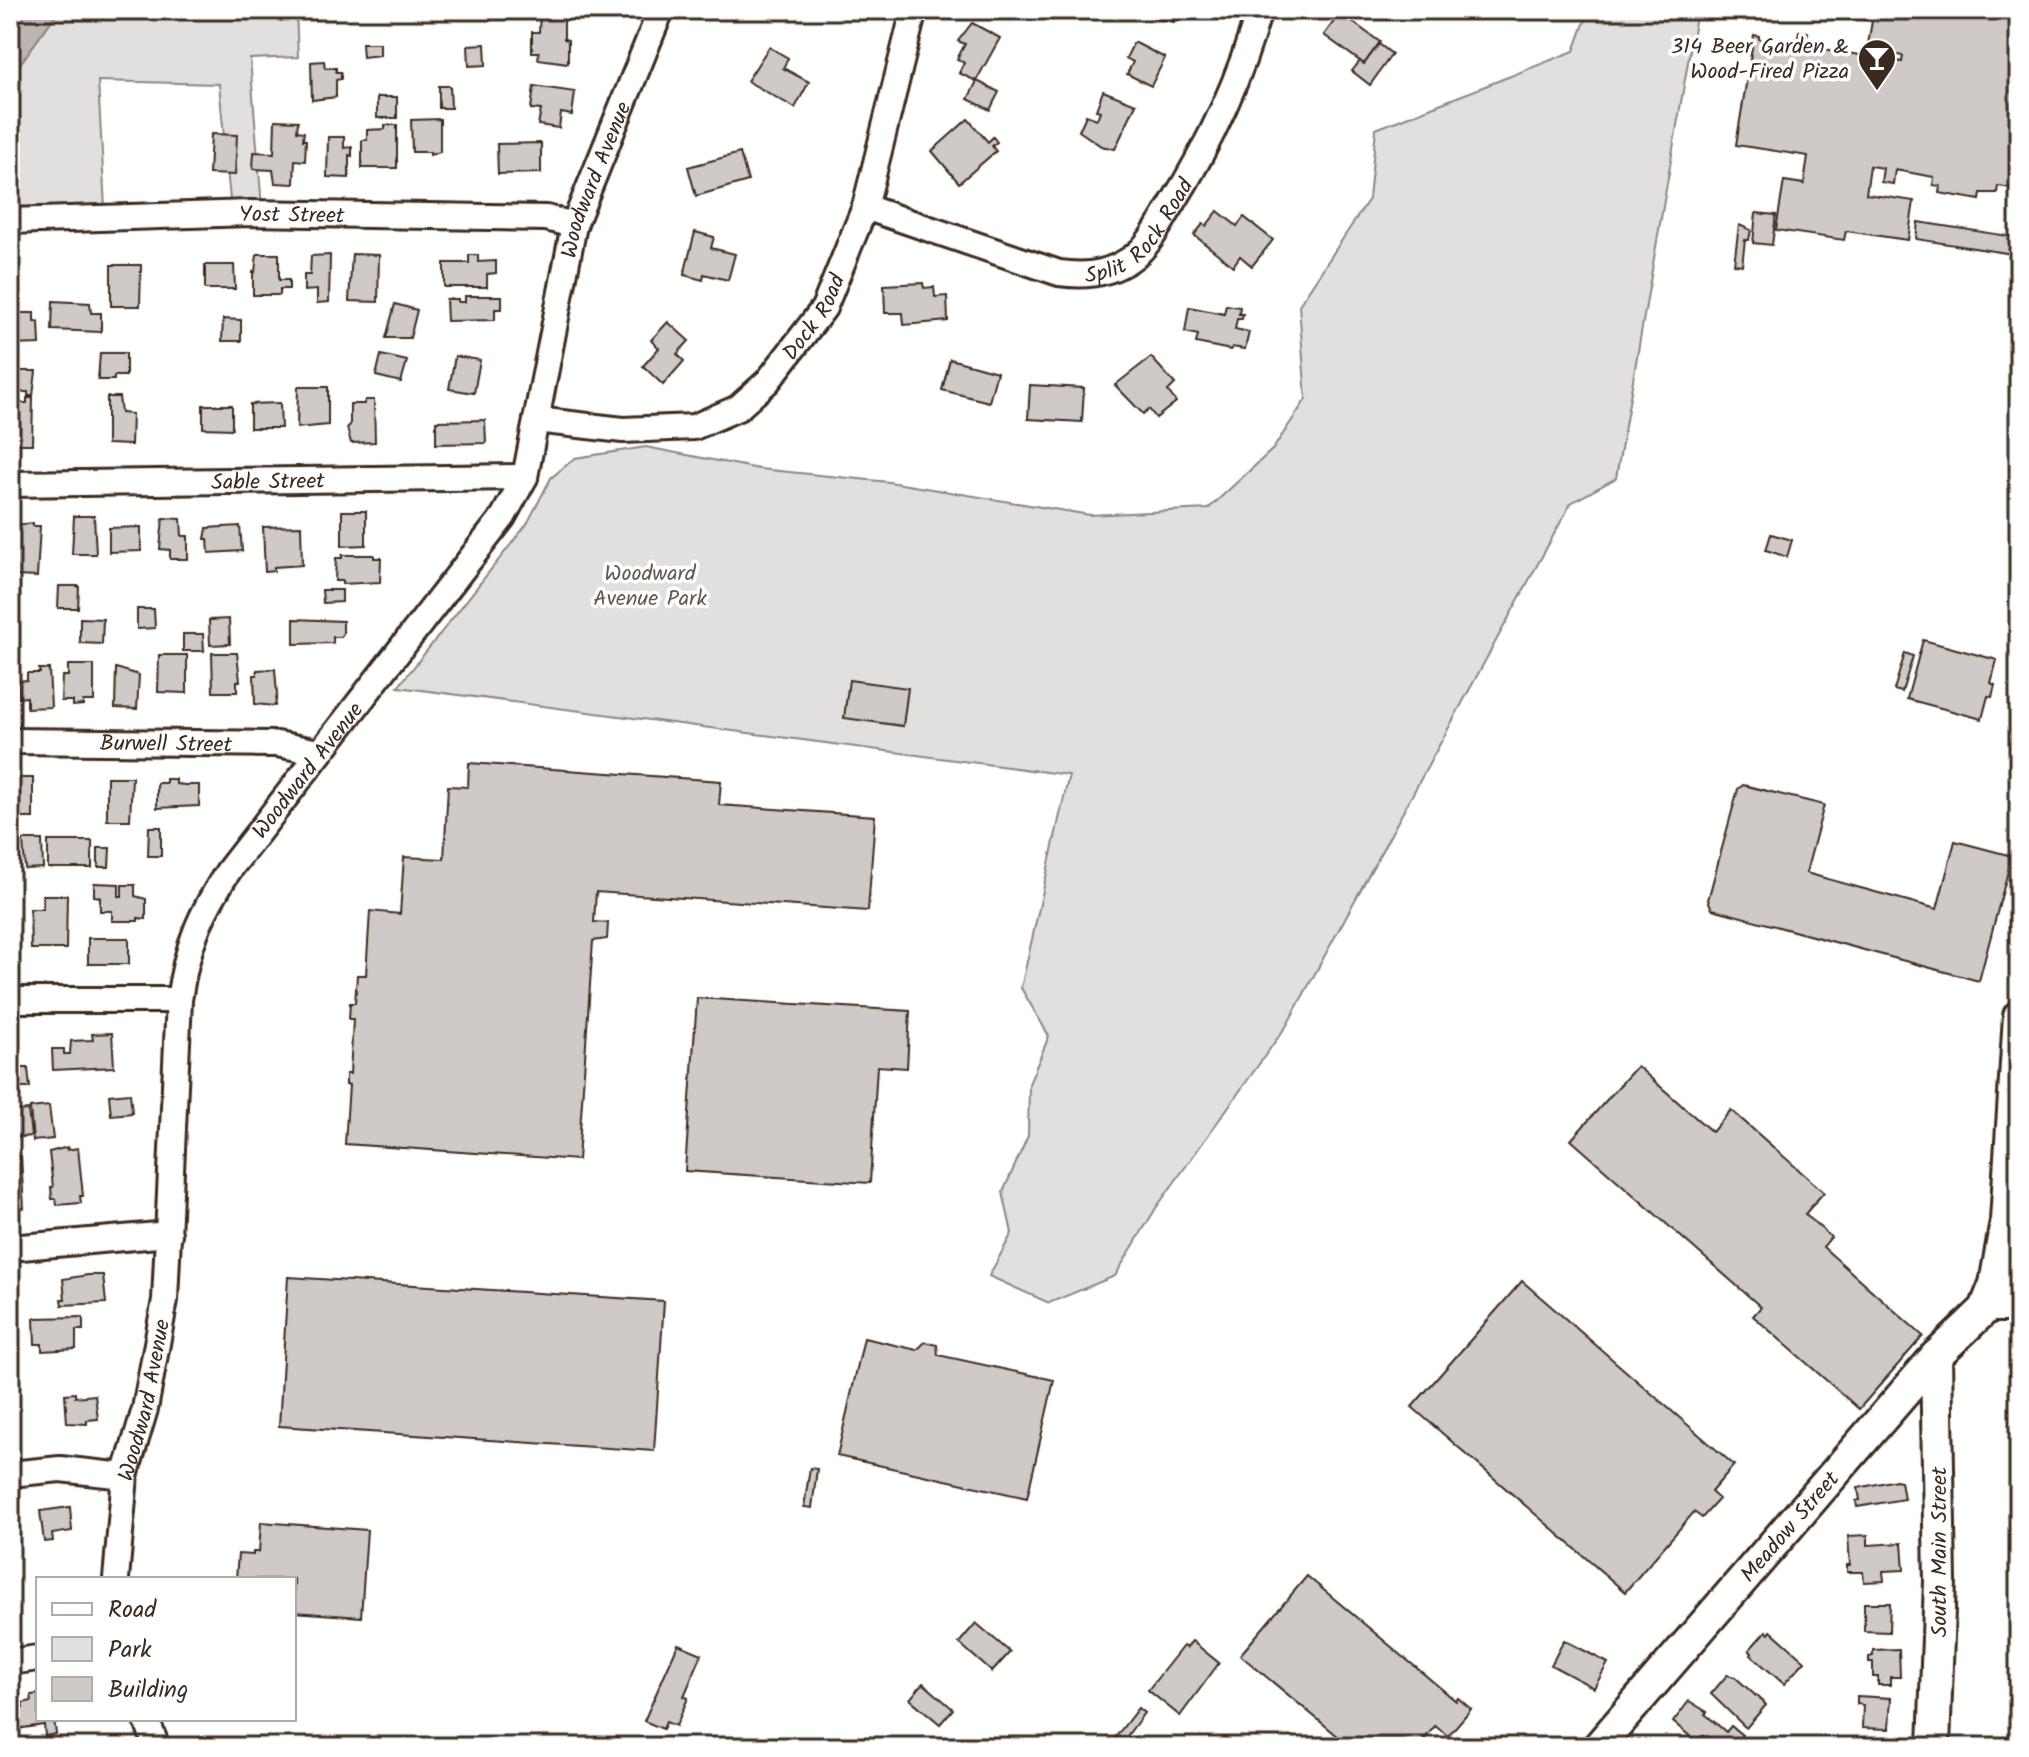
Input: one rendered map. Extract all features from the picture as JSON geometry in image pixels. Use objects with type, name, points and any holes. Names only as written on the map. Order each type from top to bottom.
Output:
[{"type":"main road","points":[[1985,1309],[1992,1296],[2003,1245],[2019,1016]]},
{"type":"main road","name":"Meadow Street","points":[[1598,1747],[1936,1356],[1985,1309]]},
{"type":"main road","name":"South Main Street","points":[[1934,1747],[1940,1581],[1936,1356]]},
{"type":"street","name":"Woodward Avenue","points":[[116,1577],[125,1476],[145,1409],[165,1300],[179,1000],[184,964],[194,931],[229,870],[503,517],[525,477],[574,225],[661,10]]},
{"type":"street","name":"Dock Road","points":[[536,420],[623,430],[694,427],[738,408],[768,381],[824,308],[865,207],[914,10]]},
{"type":"street","name":"Split Rock Road","points":[[865,207],[1059,273],[1081,276],[1099,273],[1126,262],[1146,247],[1202,155],[1247,54],[1259,10]]},
{"type":"street","name":"Yost Street","points":[[10,221],[250,213],[546,218],[574,225]]},
{"type":"street","name":"Sable Street","points":[[10,484],[525,477]]},
{"type":"street","name":"Burwell Street","points":[[10,741],[277,744],[319,752]]},
{"type":"street","points":[[10,1000],[179,1000]]},
{"type":"street","points":[[10,1248],[169,1234]]},
{"type":"street","points":[[1985,1309],[2019,1309]]},
{"type":"street","points":[[10,1474],[60,1469],[125,1476]]},
{"type":"street","points":[[10,1662],[36,1658]]},
{"type":"street","points":[[147,1721],[157,1747]]},
{"type":"green space","points":[[10,10],[296,10],[298,57],[250,59],[263,220],[232,221],[219,84],[98,81],[106,226],[10,229]]},
{"type":"green space","name":"Woodward Avenue Park","points":[[1589,10],[1697,10],[1616,478],[1571,503],[1287,1025],[1156,1208],[1115,1276],[1049,1303],[989,1276],[1012,1233],[1003,1192],[1028,1136],[1029,1084],[1049,1036],[1021,988],[1069,775],[398,687],[527,524],[551,478],[575,458],[646,447],[759,469],[889,482],[1090,515],[1208,509],[1273,449],[1306,399],[1299,305],[1369,199],[1376,129],[1574,51]]},
{"type":"shaded area","points":[[10,10],[59,10],[10,78]]},
{"type":"building","points":[[540,10],[564,11],[568,63],[538,59],[539,52],[532,52],[532,32],[539,32]]},
{"type":"building","points":[[1138,10],[1177,10],[1174,22],[1137,14]]},
{"type":"building","points":[[1849,10],[2019,10],[2019,189],[1998,186],[1997,193],[1981,193],[1980,200],[1939,193],[1940,186],[1933,185],[1934,177],[1895,170],[1893,184],[1881,182],[1883,168],[1870,166],[1866,194],[1914,201],[1908,240],[1846,231],[1844,240],[1776,230],[1784,181],[1804,184],[1808,156],[1736,145],[1754,35],[1759,39],[1797,45],[1799,31],[1808,32],[1805,46],[1902,62],[1903,56],[1867,50],[1872,21],[1848,17]]},
{"type":"building","points":[[1340,13],[1380,42],[1364,64],[1324,35]]},
{"type":"building","points":[[972,23],[1000,38],[976,81],[959,73],[964,63],[957,59],[965,44],[958,41]]},
{"type":"building","points":[[1134,42],[1165,58],[1151,86],[1127,74],[1133,62],[1126,58]]},
{"type":"building","points":[[362,43],[380,43],[380,55],[363,57]]},
{"type":"building","points":[[485,44],[486,65],[469,66],[468,45]]},
{"type":"building","points":[[1379,44],[1392,54],[1370,85],[1352,71],[1360,61],[1364,64]]},
{"type":"building","points":[[769,47],[788,58],[783,68],[809,82],[795,108],[747,81]]},
{"type":"building","points":[[324,61],[325,68],[336,68],[336,72],[341,72],[341,79],[336,80],[336,97],[312,100],[311,62]]},
{"type":"building","points":[[977,81],[999,92],[990,110],[968,99]]},
{"type":"building","points":[[439,86],[450,86],[451,108],[439,108]]},
{"type":"building","points":[[534,86],[575,92],[572,115],[561,113],[559,128],[538,125],[541,110],[531,109]]},
{"type":"building","points":[[1103,91],[1136,104],[1115,149],[1101,146],[1079,131],[1086,115],[1097,119],[1100,111],[1096,110]]},
{"type":"building","points":[[377,97],[397,97],[397,118],[377,118]]},
{"type":"building","points":[[440,119],[440,152],[430,155],[430,152],[412,152],[411,120]]},
{"type":"building","points":[[968,119],[988,142],[993,137],[997,142],[992,146],[996,151],[959,183],[932,151]]},
{"type":"building","points":[[275,120],[298,121],[297,131],[304,132],[305,161],[295,160],[294,184],[275,183],[273,170],[253,169],[254,152],[274,153]]},
{"type":"building","points":[[385,125],[397,125],[397,168],[362,168],[362,140],[367,140],[367,130],[385,129]]},
{"type":"building","points":[[211,134],[237,135],[235,175],[209,174]]},
{"type":"building","points":[[328,137],[344,137],[344,148],[352,147],[349,178],[327,177]]},
{"type":"building","points":[[541,143],[541,173],[498,174],[497,144]]},
{"type":"building","points":[[740,153],[748,181],[696,196],[688,167]]},
{"type":"building","points":[[1218,211],[1237,226],[1244,217],[1273,240],[1252,266],[1240,256],[1233,266],[1194,235]]},
{"type":"building","points":[[1756,213],[1776,215],[1772,245],[1753,243]]},
{"type":"building","points":[[1918,222],[2015,237],[2013,254],[1916,239]]},
{"type":"building","points":[[1739,225],[1751,230],[1749,240],[1745,240],[1742,265],[1734,264]]},
{"type":"building","points":[[695,232],[714,237],[711,248],[735,254],[728,280],[704,274],[703,280],[684,275]]},
{"type":"building","points":[[257,254],[279,254],[279,280],[289,280],[289,289],[280,289],[280,295],[253,295]]},
{"type":"building","points":[[352,254],[379,255],[378,302],[349,301]]},
{"type":"building","points":[[330,255],[329,302],[317,303],[317,290],[304,291],[304,275],[310,275],[311,256]]},
{"type":"building","points":[[469,255],[478,255],[478,262],[496,261],[496,273],[487,274],[487,287],[444,287],[444,263],[469,263]]},
{"type":"building","points":[[111,265],[141,265],[140,306],[111,306]]},
{"type":"building","points":[[205,265],[234,265],[235,289],[205,289]]},
{"type":"building","points":[[923,283],[924,288],[934,287],[935,297],[947,296],[948,321],[904,325],[903,313],[885,313],[884,285]]},
{"type":"building","points":[[465,296],[502,296],[502,309],[495,309],[495,320],[447,321],[446,299],[465,302]]},
{"type":"building","points":[[53,301],[90,303],[91,313],[101,313],[101,332],[52,330]]},
{"type":"building","points":[[395,304],[417,310],[410,338],[386,338]]},
{"type":"building","points":[[1226,305],[1240,307],[1242,319],[1237,319],[1235,329],[1249,332],[1245,349],[1232,347],[1231,350],[1196,343],[1198,335],[1185,332],[1189,307],[1224,314]]},
{"type":"building","points":[[10,313],[34,313],[34,322],[39,322],[40,344],[10,345]]},
{"type":"building","points":[[223,319],[241,320],[241,341],[222,341]]},
{"type":"building","points":[[668,322],[689,341],[677,354],[684,361],[663,385],[643,366],[659,348],[651,340]]},
{"type":"building","points":[[100,353],[126,353],[126,376],[98,380]]},
{"type":"building","points":[[381,355],[407,361],[401,382],[376,376]]},
{"type":"building","points":[[455,356],[480,360],[474,393],[449,389]]},
{"type":"building","points":[[1151,357],[1175,384],[1168,391],[1176,402],[1156,418],[1149,409],[1143,414],[1115,385]]},
{"type":"building","points":[[950,359],[997,372],[989,402],[942,390]]},
{"type":"building","points":[[10,371],[36,371],[33,396],[20,392],[20,403],[27,403],[27,398],[33,398],[32,444],[17,444],[17,437],[10,437]]},
{"type":"building","points":[[1030,385],[1084,388],[1082,422],[1028,419]]},
{"type":"building","points":[[298,387],[328,387],[328,425],[297,428]]},
{"type":"building","points":[[107,397],[119,397],[121,413],[132,414],[131,445],[107,444]]},
{"type":"building","points":[[365,400],[374,400],[375,442],[351,443],[347,428],[350,425],[350,404],[364,404]]},
{"type":"building","points":[[280,403],[281,428],[250,428],[250,404]]},
{"type":"building","points":[[203,405],[232,405],[232,429],[203,428]]},
{"type":"building","points":[[485,420],[486,443],[436,444],[436,421]]},
{"type":"building","points":[[342,511],[366,511],[366,545],[342,546]]},
{"type":"building","points":[[74,516],[94,516],[96,554],[72,554]]},
{"type":"building","points":[[163,518],[181,519],[182,536],[188,536],[188,559],[170,559],[170,550],[160,549]]},
{"type":"building","points":[[33,523],[33,526],[40,526],[37,577],[13,575],[13,570],[16,570],[15,525]]},
{"type":"building","points":[[240,526],[242,551],[209,553],[208,539],[205,539],[207,528]]},
{"type":"building","points":[[301,526],[302,565],[274,567],[274,571],[265,572],[263,527]]},
{"type":"building","points":[[141,527],[141,551],[109,552],[109,528]]},
{"type":"building","points":[[1771,534],[1792,540],[1787,557],[1766,550]]},
{"type":"building","points":[[342,555],[374,555],[374,558],[381,558],[380,582],[342,584],[342,581],[335,581],[336,558],[342,558]]},
{"type":"building","points":[[59,586],[79,586],[78,608],[58,608]]},
{"type":"building","points":[[322,590],[342,590],[342,602],[323,603]]},
{"type":"building","points":[[137,609],[154,609],[155,628],[137,629]]},
{"type":"building","points":[[80,618],[103,619],[102,644],[80,643]]},
{"type":"building","points":[[229,619],[230,644],[210,645],[209,620]]},
{"type":"building","points":[[294,619],[343,621],[343,633],[341,637],[333,637],[333,643],[294,644]]},
{"type":"building","points":[[183,634],[203,634],[204,651],[183,651]]},
{"type":"building","points":[[1923,640],[1997,660],[1991,683],[1995,685],[1992,697],[1988,696],[1982,719],[1907,699]]},
{"type":"building","points":[[212,653],[237,653],[240,681],[237,681],[237,692],[213,692]]},
{"type":"building","points":[[1905,653],[1913,656],[1902,692],[1894,690]]},
{"type":"building","points":[[159,655],[187,655],[187,693],[158,692]]},
{"type":"building","points":[[68,665],[94,665],[94,701],[83,701],[83,705],[73,706],[73,701],[61,701],[62,676],[68,676]]},
{"type":"building","points":[[116,668],[139,675],[137,709],[115,708]]},
{"type":"building","points":[[39,669],[49,669],[51,707],[27,708],[27,697],[19,698],[18,681],[27,680],[27,673],[40,673]]},
{"type":"building","points":[[275,669],[275,706],[255,704],[254,675],[257,675],[257,670]]},
{"type":"building","points":[[849,680],[908,688],[903,726],[844,718]]},
{"type":"building","points":[[469,763],[721,781],[719,805],[875,816],[868,911],[596,892],[594,922],[608,923],[607,939],[593,941],[578,1160],[345,1144],[349,1085],[346,1085],[346,1074],[350,1074],[353,1019],[349,1019],[350,1003],[355,1003],[357,975],[366,975],[370,911],[400,914],[404,857],[444,859],[448,786],[468,787]]},
{"type":"building","points":[[107,777],[132,777],[130,820],[107,820]]},
{"type":"building","points":[[10,778],[33,778],[33,818],[15,818],[15,814],[10,814]]},
{"type":"building","points":[[166,779],[176,779],[176,784],[199,785],[199,806],[157,808],[157,783],[166,783]]},
{"type":"building","points":[[1743,785],[1824,805],[1806,873],[1937,909],[1955,841],[2012,856],[1979,981],[1712,909],[1708,900],[1738,789]]},
{"type":"building","points":[[149,827],[161,827],[161,856],[148,856]]},
{"type":"building","points":[[23,840],[42,840],[43,868],[25,869]]},
{"type":"building","points":[[48,841],[92,841],[92,868],[48,868]]},
{"type":"building","points":[[98,848],[110,848],[109,867],[98,867]]},
{"type":"building","points":[[94,883],[119,884],[119,896],[122,896],[122,885],[135,885],[135,896],[146,899],[146,919],[112,921],[112,911],[100,911],[100,897],[94,896]]},
{"type":"building","points":[[43,895],[67,895],[66,949],[31,949],[30,909],[43,909]]},
{"type":"building","points":[[88,938],[129,938],[129,964],[88,964]]},
{"type":"building","points":[[697,998],[910,1011],[907,1068],[877,1066],[870,1183],[685,1171]]},
{"type":"building","points":[[112,1033],[114,1067],[53,1070],[52,1049],[64,1049],[64,1054],[70,1054],[71,1041],[93,1040],[92,1034]]},
{"type":"building","points":[[1637,1066],[1712,1132],[1731,1110],[1824,1192],[1805,1214],[1831,1237],[1823,1247],[1923,1336],[1859,1409],[1753,1316],[1761,1307],[1571,1140]]},
{"type":"building","points":[[10,1068],[28,1068],[30,1088],[19,1088],[18,1092],[10,1093]]},
{"type":"building","points":[[130,1093],[132,1113],[111,1115],[109,1095]]},
{"type":"building","points":[[49,1106],[53,1139],[33,1141],[30,1108]]},
{"type":"building","points":[[28,1110],[31,1136],[13,1138],[10,1112]]},
{"type":"building","points":[[68,1147],[67,1150],[78,1148],[83,1196],[80,1196],[81,1203],[57,1205],[56,1199],[52,1199],[49,1152]]},
{"type":"building","points":[[21,1156],[24,1208],[10,1209],[10,1157]]},
{"type":"building","points":[[103,1275],[106,1303],[62,1305],[61,1299],[65,1299],[63,1279]]},
{"type":"building","points":[[288,1277],[664,1301],[654,1451],[279,1426]]},
{"type":"building","points":[[1522,1281],[1734,1465],[1711,1492],[1719,1499],[1702,1518],[1694,1512],[1625,1592],[1412,1407]]},
{"type":"building","points":[[83,1317],[83,1330],[76,1330],[76,1349],[42,1351],[42,1344],[35,1344],[34,1318]]},
{"type":"building","points":[[864,1338],[917,1350],[925,1342],[937,1345],[938,1355],[1054,1380],[1027,1498],[837,1456]]},
{"type":"building","points":[[75,1393],[75,1397],[95,1395],[98,1419],[87,1420],[87,1424],[67,1423],[65,1394]]},
{"type":"building","points":[[810,1468],[817,1469],[812,1508],[804,1507]]},
{"type":"building","points":[[1901,1481],[1904,1499],[1857,1507],[1856,1501],[1860,1500],[1858,1488]]},
{"type":"building","points":[[70,1507],[72,1531],[52,1534],[53,1541],[44,1542],[40,1511]]},
{"type":"building","points":[[261,1522],[367,1530],[361,1617],[296,1612],[296,1577],[236,1577],[238,1554],[253,1555],[253,1552],[259,1552]]},
{"type":"building","points":[[1868,1535],[1868,1545],[1902,1543],[1904,1570],[1883,1571],[1884,1581],[1864,1582],[1863,1572],[1847,1572],[1847,1565],[1850,1565],[1848,1536]]},
{"type":"building","points":[[1307,1576],[1456,1701],[1458,1698],[1471,1709],[1448,1736],[1435,1726],[1418,1747],[1351,1747],[1240,1655]]},
{"type":"building","points":[[1864,1603],[1890,1603],[1889,1632],[1864,1631]]},
{"type":"building","points":[[976,1623],[1010,1652],[992,1672],[959,1643]]},
{"type":"building","points":[[1766,1631],[1769,1634],[1771,1631],[1805,1661],[1784,1684],[1749,1650]]},
{"type":"building","points":[[1564,1640],[1608,1663],[1594,1688],[1551,1665]]},
{"type":"building","points":[[1192,1641],[1219,1663],[1180,1716],[1148,1690],[1183,1646],[1186,1648]]},
{"type":"building","points":[[678,1644],[702,1654],[684,1696],[688,1698],[676,1726],[666,1722],[663,1729],[644,1721]]},
{"type":"building","points":[[1899,1649],[1900,1677],[1890,1677],[1890,1685],[1878,1685],[1878,1677],[1873,1677],[1873,1662],[1869,1662],[1873,1650]]},
{"type":"building","points":[[1727,1675],[1735,1677],[1766,1705],[1746,1728],[1711,1694]]},
{"type":"building","points":[[923,1683],[953,1709],[940,1724],[910,1699]]},
{"type":"building","points":[[36,1694],[36,1721],[54,1721],[56,1734],[45,1736],[44,1725],[16,1729],[13,1710],[23,1708],[22,1703],[32,1701],[31,1695]]},
{"type":"building","points":[[1857,1696],[1891,1698],[1889,1729],[1862,1728],[1863,1705],[1857,1704]]},
{"type":"building","points":[[1689,1701],[1707,1712],[1705,1714],[1726,1732],[1731,1726],[1742,1735],[1733,1747],[1720,1743],[1718,1746],[1707,1736],[1702,1736],[1697,1742],[1673,1722]]},
{"type":"building","points":[[1138,1708],[1144,1713],[1127,1736],[1142,1747],[1116,1747],[1111,1743]]},
{"type":"place","name":"314 Beer Garden & Wood-Fired Pizza","points":[[1877,92]]}]
